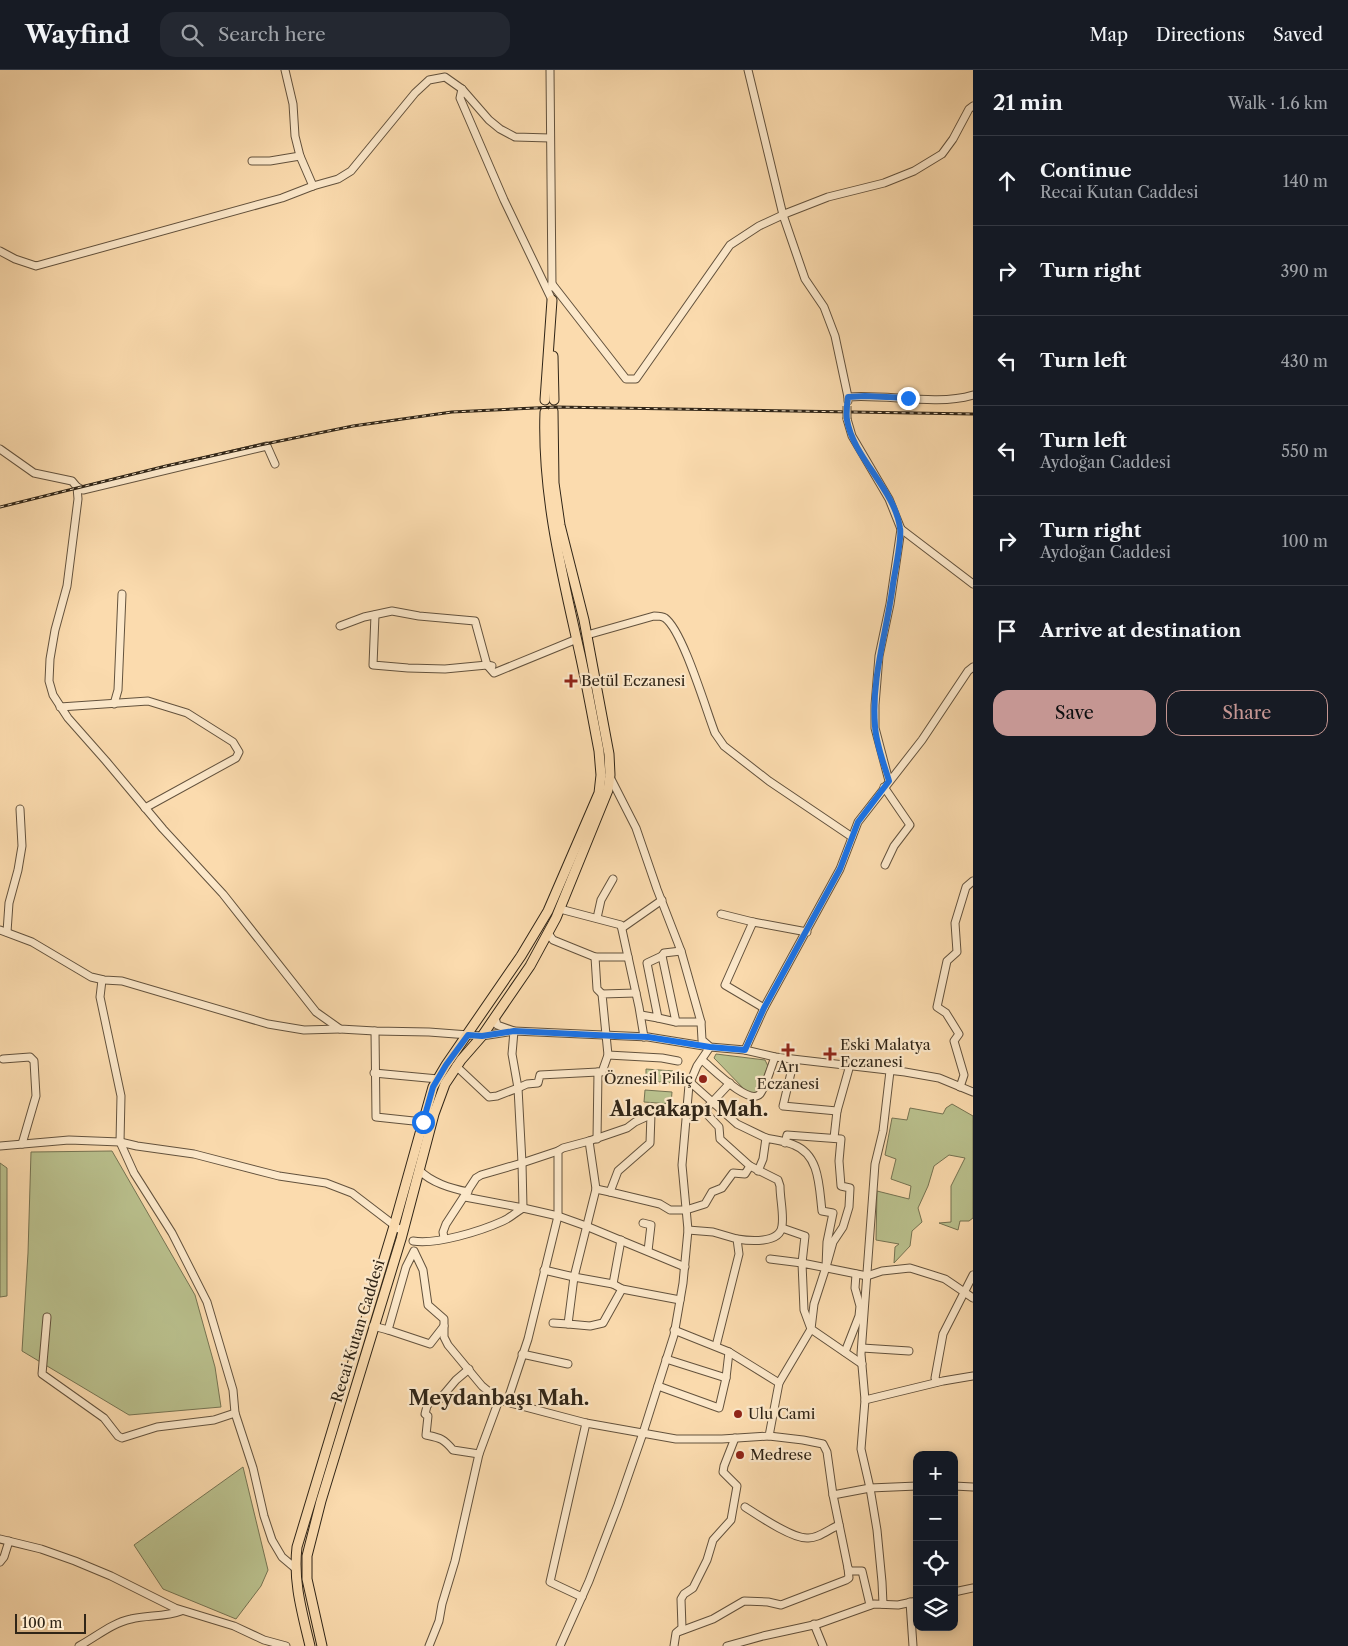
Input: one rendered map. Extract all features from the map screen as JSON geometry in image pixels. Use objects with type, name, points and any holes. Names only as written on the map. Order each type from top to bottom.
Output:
[{"type":"main road","points":[[549,400],[552,300]]},
{"type":"main road","points":[[549,412],[554,483],[560,525],[587,635],[608,754],[606,775],[599,751],[577,639],[567,599],[548,492],[545,458],[549,412]]},
{"type":"main road","name":"Recai Kutan Caddesi","points":[[322,1646],[307,1579],[307,1556],[313,1528],[373,1326],[408,1239],[419,1170],[434,1114],[445,1084],[456,1066],[482,1036],[530,966],[548,933],[560,909],[608,790],[606,775]]},
{"type":"main road","name":"Recai Kutan Caddesi","points":[[310,1646],[297,1588],[295,1568],[296,1547],[394,1226],[433,1087],[522,956],[548,911],[606,775]]},
{"type":"street","points":[[285,70],[293,104],[300,156],[313,186]]},
{"type":"street","points":[[550,70],[552,300]]},
{"type":"street","points":[[748,70],[783,215],[805,279],[824,307],[835,336],[848,397],[847,420],[852,436],[890,499],[901,529],[890,604],[879,656],[875,728],[886,784],[910,825],[894,846],[885,865]]},
{"type":"street","points":[[0,251],[15,259],[36,266],[282,198],[338,179],[351,171],[415,93],[429,80],[445,73],[489,120],[500,129],[516,136],[550,138]]},
{"type":"street","points":[[462,90],[460,98],[504,200],[552,300]]},
{"type":"street","points":[[552,284],[626,379],[636,379],[730,245],[759,226],[783,215],[828,197],[884,183],[914,171],[942,154],[953,139],[969,109],[973,106]]},
{"type":"street","points":[[252,160],[270,161],[300,156]]},
{"type":"street","points":[[848,397],[942,399],[973,395]]},
{"type":"street","points":[[76,487],[83,490],[267,446],[275,464]]},
{"type":"street","points":[[0,449],[34,473],[72,481],[76,487],[78,499],[67,586],[55,630],[50,659],[49,681],[53,696],[68,718],[163,830],[223,894],[316,1012],[340,1029]]},
{"type":"street","points":[[901,529],[973,584]]},
{"type":"street","points":[[114,704],[118,690],[122,594]]},
{"type":"street","points":[[340,626],[392,611],[419,616],[475,621],[488,665],[494,673],[577,639]]},
{"type":"street","points":[[375,615],[373,665],[445,669],[488,665]]},
{"type":"street","points":[[587,635],[654,616],[664,617],[674,627],[682,642],[715,733],[724,746],[769,781],[852,837]]},
{"type":"street","points":[[745,1050],[764,1008],[840,869],[858,822],[922,740],[968,671],[973,668]]},
{"type":"street","points":[[60,707],[148,701],[187,713],[233,742],[239,752],[236,758],[145,808]]},
{"type":"street","points":[[606,775],[636,828],[681,951],[701,1022],[702,1040],[710,1047]]},
{"type":"street","points":[[20,809],[22,846],[3,931],[32,942],[91,977],[102,980],[122,981],[268,1024],[304,1030],[340,1029],[482,1036],[514,1031],[644,1037],[745,1050],[794,1060],[850,1065],[939,1078],[973,1092]]},
{"type":"street","points":[[597,918],[601,900],[613,879]]},
{"type":"street","points":[[960,1087],[964,1075],[954,1041],[959,1034],[946,1013],[938,1006],[947,960],[957,952],[955,923],[959,906],[966,887],[973,881]]},
{"type":"street","points":[[622,928],[662,900]]},
{"type":"street","points":[[560,909],[621,925],[644,1037]]},
{"type":"street","points":[[721,914],[807,932]]},
{"type":"street","points":[[753,922],[725,985],[764,1008]]},
{"type":"street","points":[[548,933],[553,940],[595,957],[628,957]]},
{"type":"street","points":[[658,1018],[647,963],[662,956],[664,952],[681,951]]},
{"type":"street","points":[[662,956],[676,1022]]},
{"type":"street","points":[[456,1066],[489,1097],[497,1096],[527,1084],[538,1083],[540,1074],[602,1072],[608,1055],[602,994],[597,988],[595,957]]},
{"type":"street","points":[[102,980],[100,997],[121,1096],[120,1142],[134,1173],[172,1233],[207,1302],[233,1390],[235,1413],[253,1468],[264,1516],[272,1540],[282,1557],[295,1568]]},
{"type":"street","points":[[602,994],[636,993]]},
{"type":"street","points":[[641,1015],[676,1022],[701,1022]]},
{"type":"street","points":[[495,1017],[497,1025],[514,1031]]},
{"type":"street","points":[[514,1031],[512,1054],[518,1088],[523,1208]]},
{"type":"street","points":[[375,1032],[376,1117],[423,1122]]},
{"type":"street","points":[[560,1646],[582,1597],[618,1505],[643,1433],[674,1330],[685,1266],[688,1230],[682,1165],[690,1082],[710,1047]]},
{"type":"street","points":[[608,1055],[662,1058],[678,1061]]},
{"type":"street","points":[[702,1060],[747,1096],[756,1096],[762,1090],[775,1057]]},
{"type":"street","points":[[3,1059],[30,1058],[34,1061],[36,1096],[22,1144]]},
{"type":"street","points":[[794,1060],[783,1106],[838,1111]]},
{"type":"street","points":[[834,1138],[838,1111],[850,1065]]},
{"type":"street","points":[[882,1604],[877,1530],[861,1449],[865,1400],[862,1348],[875,1164],[883,1132],[890,1071]]},
{"type":"street","points":[[597,1139],[598,1072]]},
{"type":"street","points":[[374,1073],[438,1079]]},
{"type":"street","points":[[690,1082],[738,1124],[766,1138],[795,1145],[806,1154],[817,1170],[822,1210],[833,1213],[827,1242],[826,1267]]},
{"type":"street","points":[[704,1112],[730,1083]]},
{"type":"street","points":[[444,1238],[443,1232],[446,1224],[476,1178],[481,1174],[522,1163],[563,1148],[589,1142],[627,1128],[634,1122],[659,1111],[687,1110],[704,1112],[719,1127],[720,1139],[750,1166],[778,1180],[782,1228],[778,1235],[764,1240],[753,1241],[737,1239],[713,1232],[688,1230]]},
{"type":"street","points":[[610,1192],[618,1171],[650,1143],[651,1114]]},
{"type":"street","points":[[769,1436],[779,1383],[811,1329],[814,1304],[833,1242],[843,1227],[849,1207],[850,1188],[841,1186],[839,1161],[841,1139],[787,1135],[785,1142]]},
{"type":"street","points":[[758,1171],[763,1159],[766,1138]]},
{"type":"street","points":[[0,1146],[69,1140],[120,1142],[194,1154],[279,1176],[326,1183],[352,1193],[408,1239],[423,1270],[428,1305],[444,1319],[444,1337],[448,1345],[482,1386],[499,1400],[586,1422],[676,1439],[769,1436],[823,1444],[827,1452],[849,1578],[780,1605],[768,1602],[744,1601],[713,1619],[676,1633]]},
{"type":"street","points":[[568,1324],[574,1278],[596,1189],[589,1142]]},
{"type":"street","points":[[507,1402],[522,1354],[558,1216],[558,1150]]},
{"type":"street","points":[[596,1189],[660,1204],[670,1210],[686,1210],[705,1204],[712,1192],[722,1188],[733,1173],[746,1174],[750,1166]]},
{"type":"street","points":[[419,1170],[430,1180],[435,1180],[466,1195],[558,1216],[685,1266]]},
{"type":"street","points":[[408,1239],[433,1241],[466,1234],[504,1220],[523,1208]]},
{"type":"street","points":[[643,1223],[650,1225],[648,1251]]},
{"type":"street","points":[[782,1228],[805,1236],[802,1263],[804,1310],[811,1329],[862,1364]]},
{"type":"street","points":[[716,1346],[739,1254],[737,1239]]},
{"type":"street","points":[[613,1284],[621,1240]]},
{"type":"street","points":[[388,1330],[406,1267],[414,1251]]},
{"type":"street","points":[[770,1259],[826,1267],[867,1276],[882,1271],[910,1268],[945,1279],[973,1298]]},
{"type":"street","points":[[544,1270],[574,1278],[613,1284],[622,1289],[680,1300]]},
{"type":"street","points":[[845,1352],[859,1316],[860,1306],[854,1288],[856,1274]]},
{"type":"street","points":[[937,1382],[935,1378],[943,1334],[973,1275]]},
{"type":"street","points":[[553,1323],[590,1326],[602,1322],[622,1289]]},
{"type":"street","points":[[47,1317],[42,1374],[104,1418],[118,1436],[122,1438],[157,1427],[214,1420],[235,1413]]},
{"type":"street","points":[[373,1326],[430,1344],[444,1326]]},
{"type":"street","points":[[674,1330],[729,1352],[779,1383]]},
{"type":"street","points":[[862,1348],[908,1351]]},
{"type":"street","points":[[658,1386],[719,1408],[726,1378],[729,1352]]},
{"type":"street","points":[[522,1354],[568,1364]]},
{"type":"street","points":[[666,1359],[726,1378]]},
{"type":"street","points":[[469,1369],[456,1380],[440,1399],[434,1397],[427,1406],[425,1414],[428,1416],[426,1436],[445,1440],[453,1450],[479,1454]]},
{"type":"street","points":[[865,1400],[937,1382],[973,1376]]},
{"type":"street","points":[[429,1646],[439,1621],[455,1561],[479,1454],[499,1400]]},
{"type":"street","points":[[582,1597],[550,1582],[586,1422]]},
{"type":"street","points":[[674,1646],[676,1633],[682,1628],[681,1599],[684,1594],[693,1588],[707,1560],[713,1540],[731,1520],[737,1486],[723,1472],[734,1438]]},
{"type":"street","points":[[833,1495],[870,1488],[913,1486]]},
{"type":"street","points":[[958,1486],[973,1487]]},
{"type":"street","points":[[745,1507],[777,1527],[806,1539],[817,1537],[839,1525]]},
{"type":"street","points":[[0,1539],[40,1549],[75,1561],[111,1576],[175,1608],[234,1626],[264,1640],[286,1646]]},
{"type":"street","points":[[0,1562],[4,1557],[9,1541]]},
{"type":"street","points":[[848,1568],[850,1572],[862,1571],[870,1605]]},
{"type":"street","points":[[958,1591],[973,1588]]},
{"type":"street","points":[[727,1646],[814,1624],[870,1605],[898,1605],[913,1601]]},
{"type":"street","points":[[79,1646],[113,1626],[130,1619],[172,1614],[183,1610]]},
{"type":"street","points":[[814,1624],[823,1646]]},
{"type":"street","points":[[914,1631],[914,1646]]},
{"type":"green space","points":[[716,1054],[765,1060],[768,1066],[757,1092],[752,1094],[745,1090],[714,1058]]},
{"type":"green space","points":[[646,1069],[673,1071],[673,1083],[646,1081]]},
{"type":"green space","points":[[645,1090],[672,1092],[671,1104],[644,1102]]},
{"type":"green space","points":[[952,1104],[973,1116],[973,1218],[969,1221],[960,1221],[958,1230],[939,1223],[951,1222],[951,1186],[965,1158],[949,1155],[934,1166],[928,1186],[918,1208],[922,1222],[912,1231],[910,1246],[894,1263],[895,1247],[899,1244],[876,1240],[877,1191],[909,1199],[911,1186],[891,1179],[896,1159],[885,1155],[892,1118],[907,1120],[910,1108],[943,1114],[946,1108]]},
{"type":"green space","points":[[112,1151],[195,1295],[215,1367],[221,1407],[129,1415],[22,1351],[28,1253],[31,1152]]},
{"type":"green space","points":[[0,1163],[7,1168],[7,1296],[0,1297]]},
{"type":"green space","points":[[243,1467],[268,1570],[261,1586],[236,1619],[163,1589],[134,1545]]},
{"type":"railway","points":[[0,507],[260,445],[353,426],[452,412],[556,407],[973,414]]},
{"type":"place","name":"Betül Eczanesi","points":[[571,681]]},
{"type":"place","name":"Arı Eczanesi","points":[[788,1050]]},
{"type":"place","name":"Eski Malatya Eczanesi","points":[[830,1054]]},
{"type":"place","name":"Öznesil Piliç","points":[[703,1079]]},
{"type":"place","name":"Ulu Cami","points":[[738,1414]]},
{"type":"place","name":"Medrese","points":[[740,1455]]},
{"type":"district","name":"Alacakapı Mah.","points":[[689,1109]]},
{"type":"district","name":"Meydanbaşı Mah.","points":[[499,1398]]},
{"type":"route","points":[[423,1122],[433,1087],[468,1035],[482,1036],[514,1031],[648,1037],[710,1047],[745,1050],[764,1008],[840,869],[858,822],[889,781],[875,728],[876,679],[901,529],[890,499],[852,436],[847,420],[847,406],[848,397],[908,398]]}]
